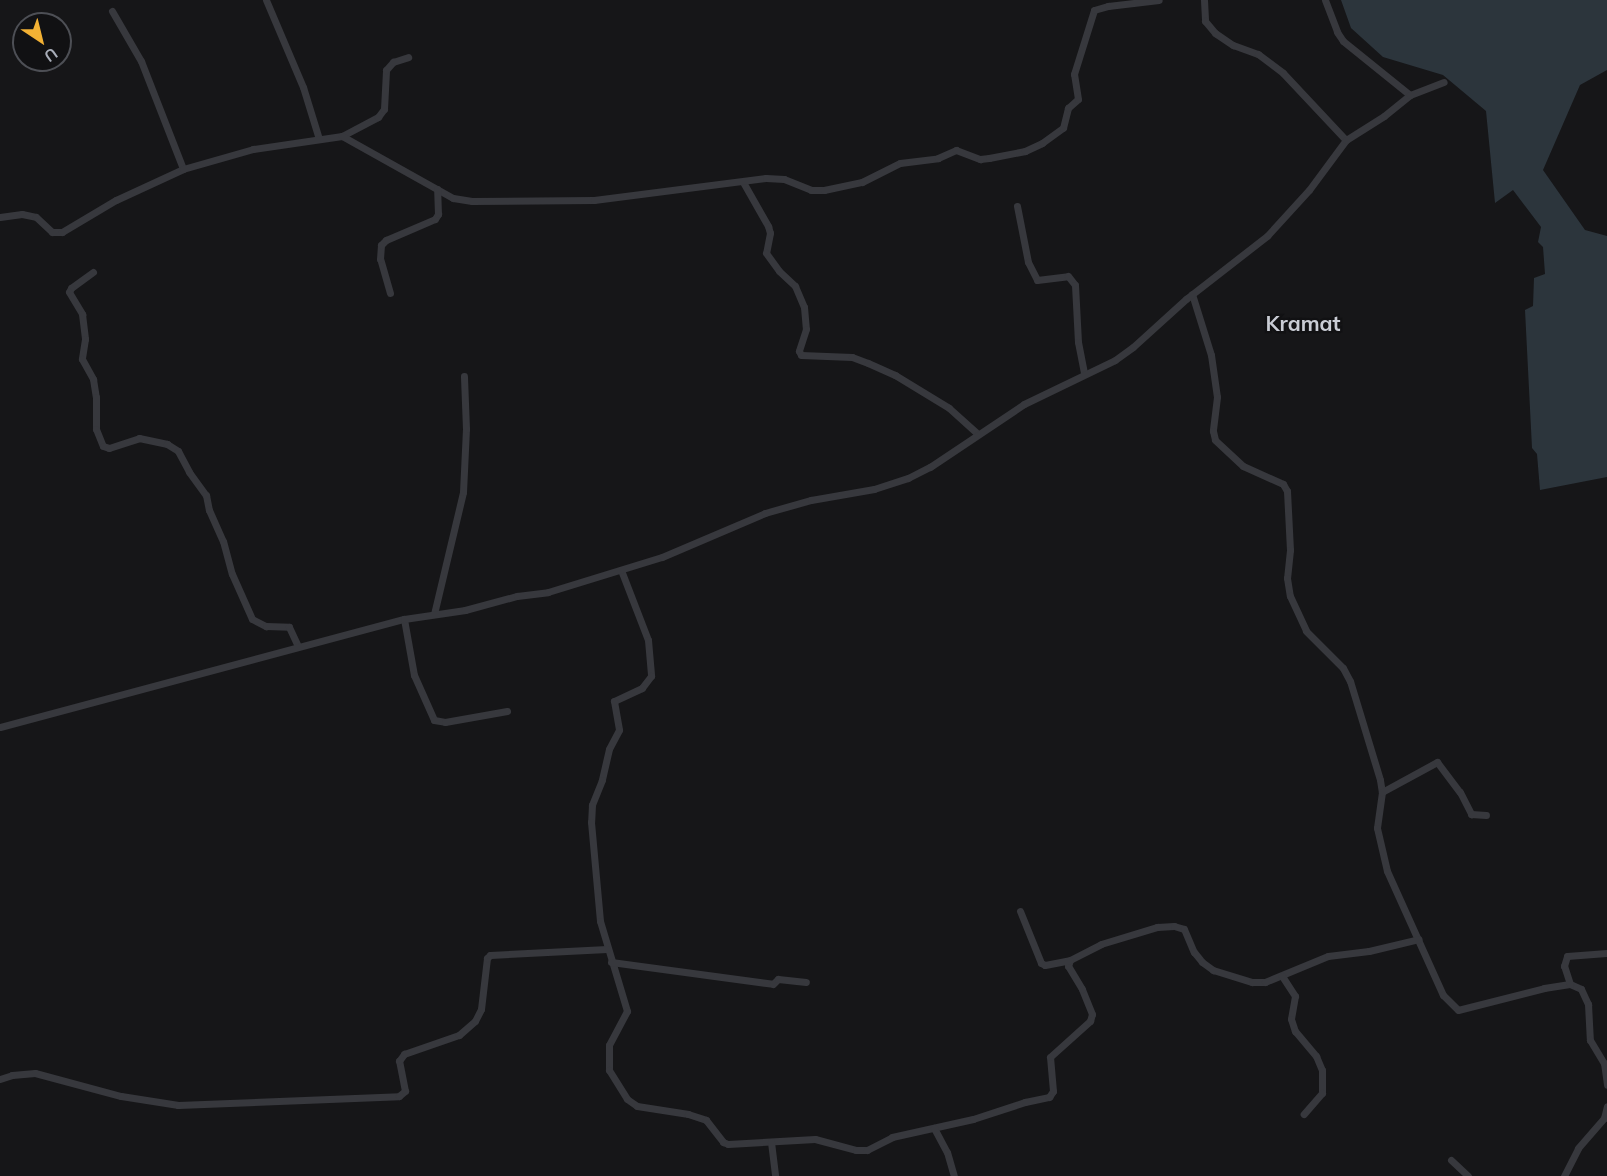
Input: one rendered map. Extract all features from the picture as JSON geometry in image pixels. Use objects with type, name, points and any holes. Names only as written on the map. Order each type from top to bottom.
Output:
[{"type":"street","points":[[266,0],[303,87],[319,139]]},
{"type":"street","points":[[342,136],[453,198],[472,201],[594,200],[639,192],[766,178],[784,179],[811,190],[824,190],[862,182],[900,163],[938,158],[956,150],[980,159],[1025,151],[1063,128],[1068,108],[1078,99],[1074,74],[1094,10],[1108,6],[1159,0]]},
{"type":"street","points":[[1204,0],[1205,21],[1215,33],[1233,45],[1258,54],[1283,73],[1346,140]]},
{"type":"street","points":[[1325,0],[1337,32],[1343,41],[1410,95]]},
{"type":"street","points":[[112,12],[141,61],[183,169]]},
{"type":"street","points":[[0,217],[22,214],[36,217],[52,232],[62,232],[116,200],[183,169],[253,149],[342,136],[378,117],[384,110],[387,99],[386,70],[393,62],[408,57]]},
{"type":"street","points":[[0,727],[404,619],[465,610],[517,596],[548,592],[662,556],[765,513],[811,500],[874,489],[908,478],[930,467],[1038,396],[1114,360],[1133,347],[1192,294],[1272,231],[1309,190],[1346,140],[1384,116],[1410,95],[1444,82]]},
{"type":"street","points":[[743,182],[770,232],[766,253],[779,271],[795,286],[804,308],[806,329],[799,351],[801,355],[804,358],[852,357],[886,371],[949,408],[978,434]]},
{"type":"street","points":[[390,293],[381,259],[381,245],[386,240],[435,219],[438,214],[437,189]]},
{"type":"street","points":[[1017,206],[1028,262],[1038,280],[1068,276],[1075,285],[1078,342],[1084,373]]},
{"type":"street","points":[[93,272],[69,292],[82,314],[85,339],[82,359],[93,379],[96,397],[95,423],[103,446],[109,448],[139,438],[167,444],[177,450],[189,472],[206,495],[209,510],[223,541],[232,574],[252,619],[266,626],[289,627],[298,646]]},
{"type":"street","points":[[1192,294],[1210,356],[1217,397],[1213,431],[1215,440],[1243,466],[1283,484],[1287,491],[1290,550],[1287,578],[1290,596],[1306,631],[1347,674],[1372,747],[1382,792],[1377,828],[1387,871],[1443,995],[1458,1010],[1570,984],[1581,989],[1588,1004],[1590,1040],[1604,1063],[1607,1085]]},
{"type":"street","points":[[434,614],[463,492],[466,429],[464,376]]},
{"type":"street","points":[[621,570],[648,640],[651,667],[649,682],[614,701],[619,730],[609,749],[602,780],[592,805],[591,822],[600,921],[627,1011],[609,1045],[607,1059],[609,1070],[627,1099],[637,1106],[688,1114],[706,1120],[723,1143],[815,1139],[856,1150],[867,1150],[892,1137],[1049,1097],[1053,1091],[1050,1057],[1090,1021],[1092,1014],[1082,989],[1068,966],[1070,960]]},
{"type":"street","points":[[404,619],[414,675],[434,720],[445,722],[507,711]]},
{"type":"street","points":[[1382,792],[1437,762],[1460,792],[1471,814],[1486,815]]},
{"type":"street","points":[[1020,911],[1041,963],[1045,965],[1070,960],[1101,944],[1157,927],[1174,926],[1184,929],[1194,952],[1213,970],[1252,982],[1265,982],[1328,956],[1369,951],[1419,939]]},
{"type":"street","points":[[0,1079],[12,1074],[36,1073],[121,1096],[178,1105],[358,1100],[399,1096],[405,1091],[399,1060],[404,1054],[459,1035],[475,1022],[481,1010],[487,958],[490,955],[607,949]]},
{"type":"street","points":[[1570,984],[1564,966],[1567,956],[1607,953]]},
{"type":"street","points":[[611,962],[773,984],[778,979],[806,982]]},
{"type":"street","points":[[1281,976],[1295,996],[1291,1019],[1294,1031],[1316,1056],[1322,1070],[1322,1093],[1304,1114]]},
{"type":"street","points":[[1564,1176],[1569,1161],[1604,1118],[1607,1106]]},
{"type":"street","points":[[934,1128],[948,1152],[954,1176]]},
{"type":"street","points":[[771,1142],[775,1176]]},
{"type":"street","points":[[1450,1160],[1468,1176]]},
{"type":"shaded area","points":[[1341,0],[1607,0],[1607,70],[1580,85],[1543,170],[1585,230],[1607,236],[1607,477],[1540,490],[1537,454],[1532,448],[1525,310],[1533,306],[1534,278],[1545,274],[1543,247],[1538,242],[1541,227],[1513,190],[1495,203],[1486,111],[1443,75],[1383,57],[1351,28]]},
{"type":"district","name":"Kramat","points":[[1303,323]]}]
